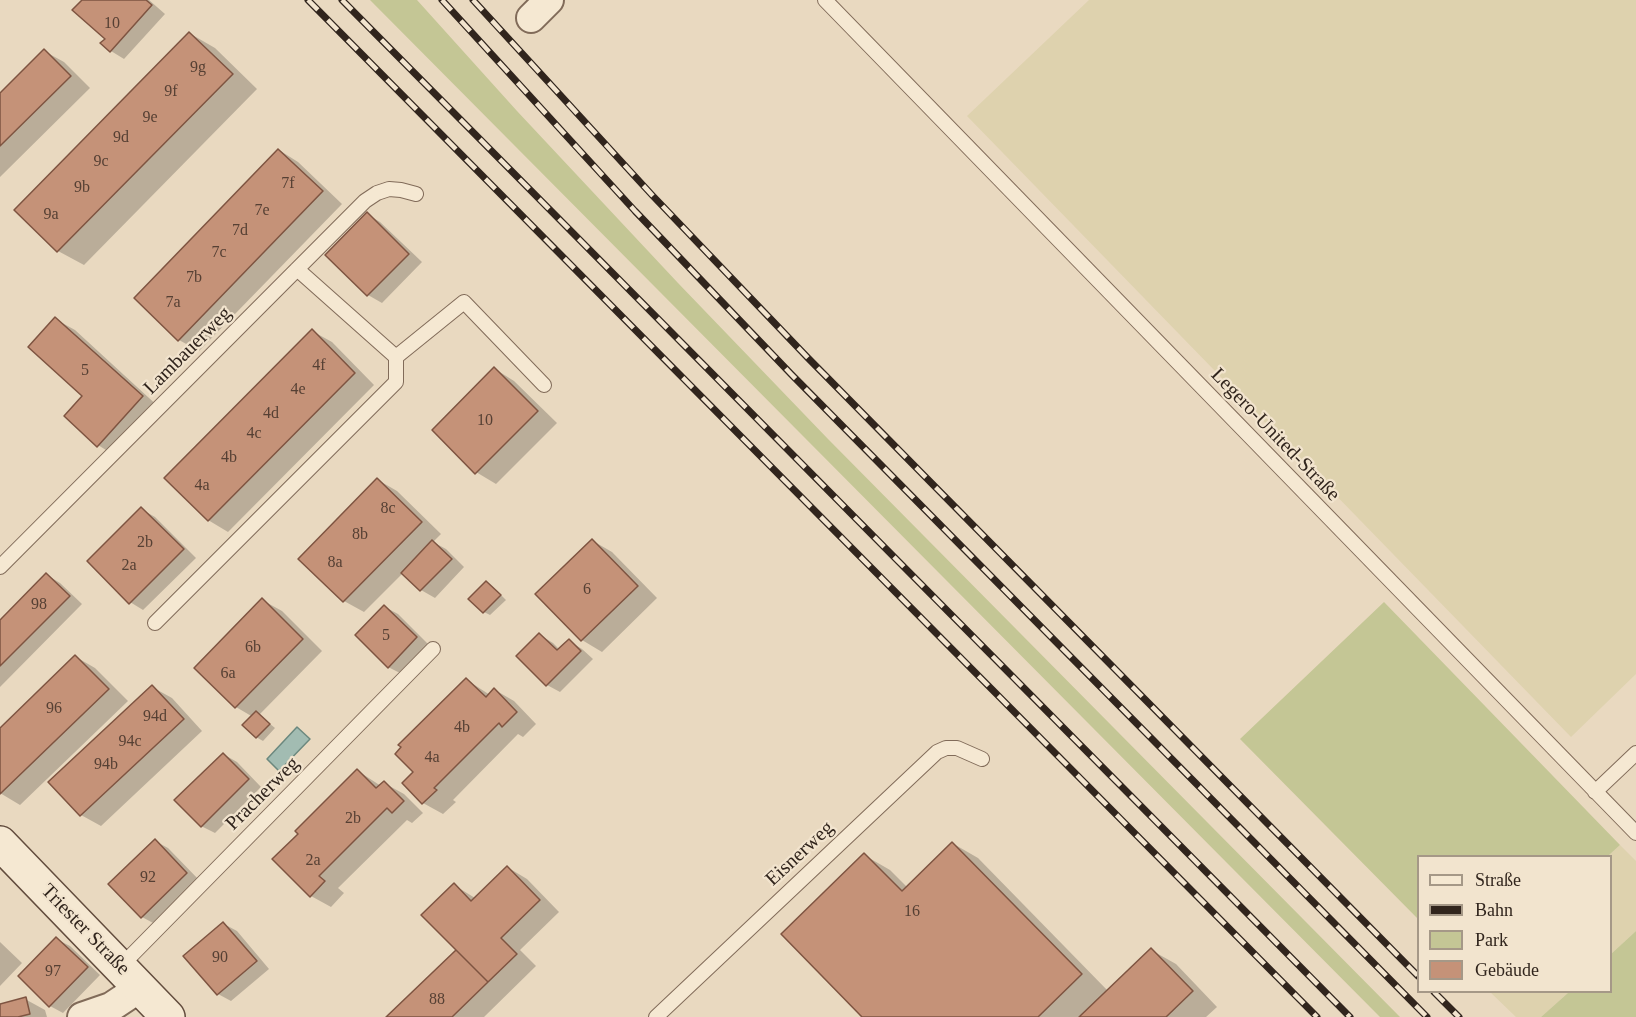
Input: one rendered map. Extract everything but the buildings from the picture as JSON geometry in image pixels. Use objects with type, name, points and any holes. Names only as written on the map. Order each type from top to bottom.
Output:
[{"type":"main road","name":"Triester Straße","points":[[0,843],[168,1017]]},
{"type":"street","points":[[82,1017],[111,1007],[131,977]]},
{"type":"lane","name":"Legero-United-Straße","points":[[825,0],[1636,833]]},
{"type":"lane","name":"Lambauerweg","points":[[0,567],[365,201],[389,189],[416,194]]},
{"type":"lane","points":[[155,623],[396,382],[396,357],[297,269]]},
{"type":"lane","points":[[396,357],[464,302],[544,385]]},
{"type":"lane","name":"Pracherweg","points":[[131,977],[433,649]]},
{"type":"lane","name":"Eisnerweg","points":[[656,1017],[937,752],[946,748],[957,748],[982,759]]},
{"type":"lane","points":[[1595,792],[1636,753]]},
{"type":"shaded area","points":[[1089,0],[1636,0],[1636,674],[1571,737],[967,116]]},
{"type":"shaded area","points":[[297,727],[310,739],[279,771],[267,759]]},
{"type":"shaded area","points":[[1620,845],[1636,861],[1636,931],[1612,953],[1612,855],[1609,855]]},
{"type":"shaded area","points":[[1491,993],[1568,993],[1541,1017],[1516,1017]]},
{"type":"green space","points":[[370,0],[417,0],[678,283],[828,439],[1400,1017],[1380,1017]]},
{"type":"green space","points":[[1384,602],[1620,845],[1609,855],[1417,855],[1417,918],[1240,739]]},
{"type":"green space","points":[[1636,931],[1636,1017],[1541,1017],[1568,993],[1612,993],[1612,953]]},
{"type":"railway","points":[[308,0],[1317,1017]]},
{"type":"railway","points":[[342,0],[1350,1017]]},
{"type":"railway","points":[[442,0],[635,211],[791,374],[1427,1017]]},
{"type":"railway","points":[[473,0],[652,195],[808,358],[1417,975]]},
{"type":"railway","points":[[1435,993],[1459,1017]]}]
